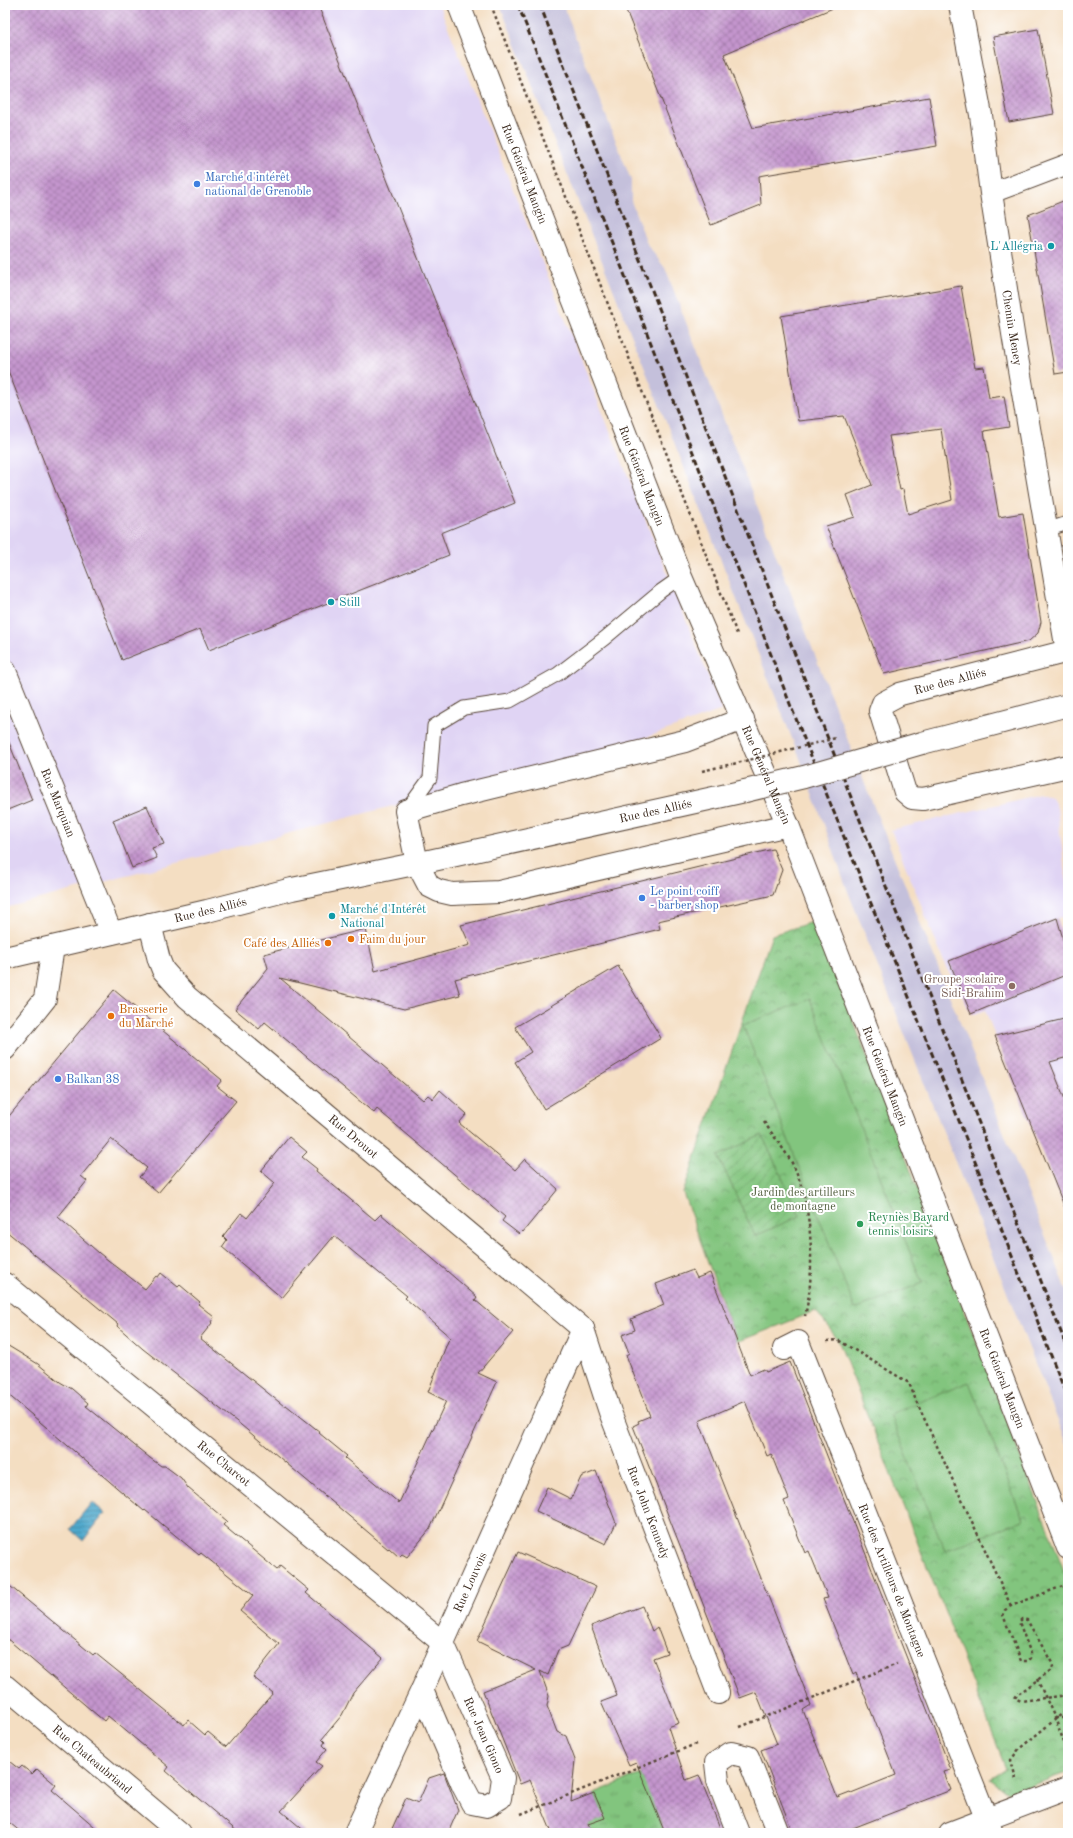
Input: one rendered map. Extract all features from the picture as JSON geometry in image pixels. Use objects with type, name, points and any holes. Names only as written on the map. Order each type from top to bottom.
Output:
[{"type":"street","name":"Rue Général Mangin","points":[[459,5],[681,577],[788,825],[1068,1548]]},
{"type":"street","name":"Chemin Meney","points":[[960,5],[981,115],[991,193],[1014,340],[1068,651]]},
{"type":"street","points":[[991,193],[1068,164]]},
{"type":"street","name":"Rue des Alliés","points":[[1068,651],[900,694],[883,703],[880,712],[905,792],[912,798],[923,799],[1068,766]]},
{"type":"street","name":"Rue Marquian","points":[[5,671],[110,933]]},
{"type":"street","name":"Rue des Alliés","points":[[5,958],[292,889],[744,791],[1068,704]]},
{"type":"street","points":[[743,719],[685,741],[461,795],[406,811],[417,863],[429,886],[439,891],[452,894],[499,892],[788,825]]},
{"type":"street","name":"Rue Drouot","points":[[150,924],[163,970],[187,997],[583,1330]]},
{"type":"street","points":[[5,1049],[45,999],[53,947]]},
{"type":"street","name":"Rue Charcot","points":[[5,1284],[443,1643]]},
{"type":"street","name":"Rue Louvois","points":[[355,1833],[422,1690],[583,1330]]},
{"type":"street","name":"Rue John Kennedy","points":[[583,1330],[610,1412],[718,1693]]},
{"type":"street","name":"Rue des Artilleurs de Montagne","points":[[791,1346],[922,1654],[989,1826]]},
{"type":"street","name":"Rue Jean Giono","points":[[422,1690],[463,1786],[472,1803],[487,1806],[500,1798],[503,1778],[443,1643]]},
{"type":"street","name":"Rue Chateaubriand","points":[[5,1686],[180,1833]]},
{"type":"street","points":[[738,1833],[718,1781],[716,1763],[731,1753],[748,1757],[778,1833]]},
{"type":"street","points":[[950,1833],[989,1826],[1022,1805],[1068,1788]]},
{"type":"lane","points":[[1046,530],[1068,523]]},
{"type":"lane","points":[[406,811],[430,778],[434,726],[464,708],[510,701],[558,674],[605,638],[661,591],[681,577]]},
{"type":"path","points":[[733,764],[839,737]]},
{"type":"path","points":[[764,1122],[796,1170],[805,1201],[811,1249],[809,1299],[791,1346],[838,1340],[909,1383],[952,1480],[1011,1606]]},
{"type":"path","points":[[1068,1584],[1030,1600],[1011,1606],[1005,1610],[1003,1615],[1021,1661],[1028,1661],[1031,1658],[1031,1654],[1019,1622],[1022,1619],[1027,1620],[1053,1667],[1017,1695],[1016,1698],[1021,1701],[1068,1695]]},
{"type":"path","points":[[731,1753],[727,1732],[922,1654]]},
{"type":"path","points":[[1037,1679],[1055,1718],[1068,1753]]},
{"type":"path","points":[[1022,1805],[1011,1760],[1019,1749],[1055,1718],[1068,1709]]},
{"type":"path","points":[[1055,1718],[1068,1718]]},
{"type":"path","points":[[545,1805],[672,1754]]},
{"type":"shaded area","points":[[5,5],[439,5],[722,710],[628,744],[5,908]]},
{"type":"shaded area","points":[[500,5],[563,5],[631,180],[631,201],[648,246],[665,268],[868,792],[1068,1293],[1068,1446],[847,889],[805,771]]},
{"type":"shaded area","name":"Groupe scolaire Sidi-Brahim","points":[[1041,794],[1052,797],[1057,808],[1068,897],[1068,916],[1057,918],[1068,956],[1068,1218],[985,1010],[972,1015],[944,962],[891,830]]},
{"type":"green space","name":"Jardin des artilleurs de montagne","points":[[815,921],[1068,1581],[1068,1772],[1010,1794],[990,1779],[1006,1768],[838,1340],[816,1311],[737,1342],[683,1193],[772,935]]},
{"type":"green space","points":[[810,999],[922,1283],[855,1309],[743,1025]]},
{"type":"green space","points":[[762,1135],[800,1216],[755,1236],[718,1156]]},
{"type":"green space","points":[[969,1382],[1023,1520],[945,1551],[890,1414]]},
{"type":"green space","points":[[641,1774],[663,1816],[658,1818],[665,1833],[592,1833],[588,1824],[604,1818],[594,1793]]},
{"type":"water","points":[[92,1502],[105,1513],[83,1541],[70,1529]]},
{"type":"building","name":"Marché d'intérêt national de Grenoble","points":[[5,5],[318,5],[515,503],[441,533],[449,555],[209,650],[200,629],[122,660],[5,363]]},
{"type":"building","points":[[624,5],[840,5],[724,54],[753,128],[929,97],[937,146],[759,176],[761,205],[711,225]]},
{"type":"building","points":[[1038,29],[1054,114],[1009,122],[993,37]]},
{"type":"building","points":[[1068,199],[1068,372],[1055,374],[1028,215]]},
{"type":"building","points":[[961,286],[975,368],[984,367],[989,398],[1004,396],[1009,427],[984,431],[999,517],[1023,513],[1041,622],[1038,633],[1029,641],[884,674],[826,526],[855,517],[847,495],[872,485],[844,416],[798,421],[781,316]],"holes":[[[941,429],[952,500],[908,514],[903,489],[900,490],[889,436]]]},
{"type":"building","points":[[6,735],[32,800],[5,811],[5,736]]},
{"type":"building","points":[[147,806],[164,844],[152,848],[157,858],[132,868],[113,820]]},
{"type":"building","points":[[773,849],[782,870],[773,895],[658,921],[660,929],[455,979],[460,995],[404,1009],[280,978],[423,1100],[428,1095],[433,1099],[440,1090],[467,1114],[459,1123],[515,1170],[525,1159],[558,1189],[523,1232],[522,1231],[519,1234],[502,1221],[505,1217],[377,1109],[374,1113],[265,1022],[259,1029],[235,1009],[268,968],[264,954],[366,929],[375,971],[470,945],[461,925]]},
{"type":"building","points":[[1057,918],[1068,956],[1068,974],[971,1014],[949,961]]},
{"type":"building","points":[[618,966],[661,1038],[544,1109],[515,1062],[531,1052],[515,1027]]},
{"type":"building","points":[[114,990],[222,1080],[217,1086],[236,1101],[158,1193],[139,1177],[147,1168],[111,1139],[81,1176],[87,1181],[58,1217],[99,1253],[145,1289],[156,1276],[158,1277],[161,1273],[178,1287],[180,1285],[200,1302],[198,1304],[214,1317],[211,1322],[212,1323],[200,1338],[284,1406],[286,1405],[320,1432],[319,1433],[347,1456],[345,1458],[399,1503],[446,1401],[428,1392],[448,1341],[451,1338],[405,1298],[407,1296],[334,1236],[282,1298],[222,1247],[227,1240],[223,1236],[241,1213],[247,1218],[275,1183],[261,1171],[289,1137],[307,1152],[302,1157],[317,1169],[316,1171],[375,1220],[381,1214],[477,1297],[475,1300],[513,1332],[478,1373],[497,1382],[430,1529],[407,1557],[402,1554],[399,1557],[389,1548],[388,1549],[241,1425],[143,1349],[117,1326],[118,1324],[5,1230],[5,1121]]},
{"type":"building","points":[[1068,1018],[1068,1057],[1050,1062],[1068,1107],[1067,1213],[995,1036]]},
{"type":"building","points":[[693,1270],[697,1278],[710,1273],[750,1375],[764,1369],[766,1372],[790,1362],[951,1770],[944,1772],[951,1790],[840,1833],[793,1833],[761,1750],[777,1744],[756,1692],[740,1698],[633,1426],[639,1423],[638,1421],[650,1416],[626,1355],[629,1353],[622,1335],[635,1330],[631,1319],[664,1305],[656,1284]],"holes":[[[745,1401],[767,1456],[771,1454],[789,1499],[784,1501],[805,1553],[809,1551],[828,1598],[823,1599],[853,1675],[856,1673],[896,1775],[837,1797],[803,1710],[811,1705],[699,1421]]]},
{"type":"building","points":[[5,1344],[38,1364],[60,1382],[72,1389],[88,1403],[86,1406],[150,1458],[161,1466],[165,1466],[181,1478],[188,1488],[227,1521],[223,1525],[277,1570],[280,1566],[309,1590],[306,1593],[383,1658],[353,1693],[342,1715],[322,1739],[325,1742],[323,1745],[327,1749],[316,1762],[322,1766],[281,1811],[307,1833],[239,1833],[166,1771],[169,1767],[108,1716],[104,1721],[5,1637],[5,1582],[93,1655],[95,1653],[184,1725],[188,1720],[205,1735],[208,1732],[226,1747],[273,1693],[253,1677],[279,1644],[240,1611],[253,1595],[201,1553],[199,1555],[145,1510],[144,1511],[5,1392]]},
{"type":"building","points":[[596,1471],[616,1523],[606,1544],[536,1511],[547,1487],[571,1499],[581,1477]]},
{"type":"building","points":[[518,1552],[596,1587],[568,1646],[558,1650],[548,1675],[540,1671],[549,1696],[547,1706],[557,1732],[566,1736],[575,1760],[571,1802],[594,1793],[605,1818],[588,1824],[592,1833],[552,1833],[530,1780],[520,1784],[483,1691],[536,1670],[477,1641]]},
{"type":"building","points":[[642,1606],[652,1631],[657,1627],[667,1653],[653,1658],[679,1723],[668,1727],[686,1780],[699,1775],[722,1833],[665,1833],[636,1762],[629,1765],[601,1702],[617,1696],[591,1626]]},
{"type":"building","points":[[5,1758],[19,1769],[22,1766],[32,1774],[37,1769],[56,1785],[52,1790],[102,1833],[22,1833],[5,1819]]},
{"type":"building","points":[[444,1773],[458,1810],[448,1833],[390,1833],[406,1798],[418,1803],[429,1778]]},
{"type":"railway","points":[[518,5],[620,263],[790,704],[952,1103],[1068,1399]]},
{"type":"railway","points":[[540,5],[1068,1350]]},
{"type":"place","name":"Marché d'intérêt national de Grenoble","points":[[197,184]]},
{"type":"place","name":"L'Allégria","points":[[1051,246]]},
{"type":"place","name":"Still","points":[[331,602]]},
{"type":"place","name":"Le point coiff - barber shop","points":[[642,898]]},
{"type":"place","name":"Marché d'Intérêt National","points":[[332,916]]},
{"type":"place","name":"Faim du jour","points":[[351,939]]},
{"type":"place","name":"Café des Alliés","points":[[328,943]]},
{"type":"place","name":"Groupe scolaire Sidi-Brahim","points":[[1012,986]]},
{"type":"place","name":"Brasserie du Marché","points":[[111,1016]]},
{"type":"place","name":"Balkan 38","points":[[58,1079]]},
{"type":"place","name":"Reyniès Bayard tennis loisirs","points":[[860,1224]]}]
